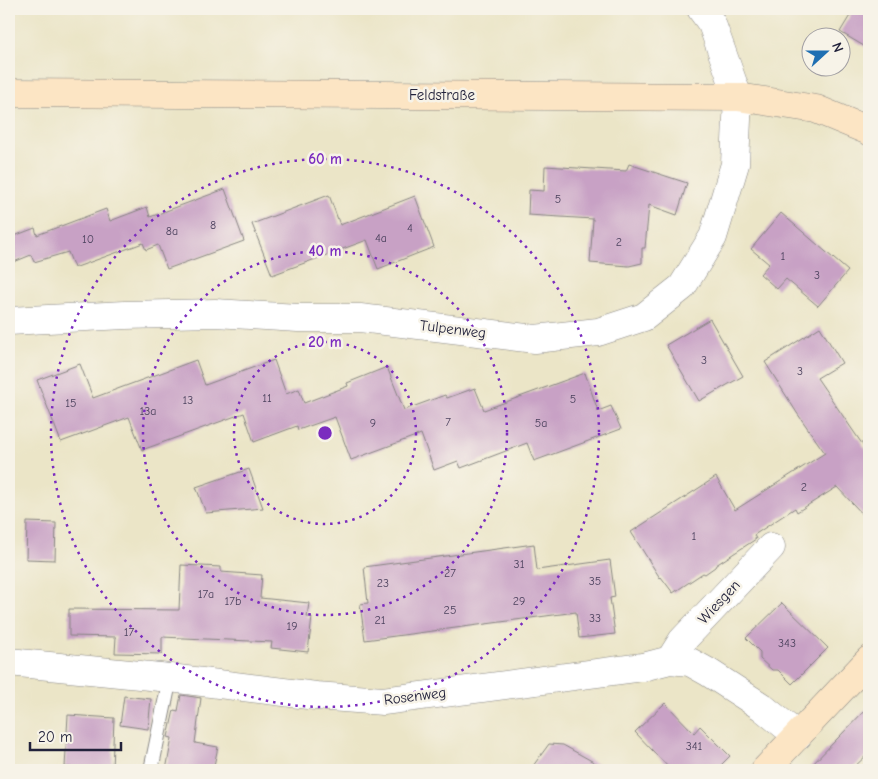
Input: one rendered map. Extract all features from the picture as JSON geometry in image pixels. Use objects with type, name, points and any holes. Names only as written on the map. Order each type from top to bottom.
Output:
[{"type":"main road","name":"Feldstraße","points":[[9,93],[738,97],[816,109],[869,131]]},
{"type":"main road","points":[[765,770],[869,660]]},
{"type":"street","points":[[700,9],[712,24],[738,97]]},
{"type":"street","name":"Tulpenweg","points":[[9,321],[125,315],[215,314],[298,318],[360,318],[535,339],[598,332],[644,317],[682,287],[713,237],[735,164],[738,97]]},
{"type":"street","name":"Wiesgen","points":[[670,660],[682,641],[771,547]]},
{"type":"street","name":"Rosenweg","points":[[9,662],[170,678],[316,696],[382,701],[644,667],[670,660],[690,662],[708,672],[762,707],[798,736]]},
{"type":"lane","points":[[151,770],[170,678]]},
{"type":"building","points":[[854,9],[869,9],[869,49],[850,38],[850,28],[842,28]]},
{"type":"building","points":[[629,164],[687,183],[677,215],[649,205],[645,248],[642,248],[642,263],[629,266],[590,263],[593,219],[528,215],[529,190],[544,191],[545,166],[626,171]]},
{"type":"building","points":[[225,189],[244,241],[167,269],[158,245],[146,250],[143,243],[74,268],[68,252],[34,262],[31,255],[9,264],[9,238],[35,228],[37,235],[106,209],[110,221],[147,207],[150,217]]},
{"type":"building","points":[[329,195],[340,225],[415,196],[434,247],[378,269],[367,240],[272,275],[252,224]]},
{"type":"building","points":[[781,213],[848,271],[818,306],[786,279],[777,289],[760,274],[769,264],[751,249]]},
{"type":"building","points":[[710,319],[743,376],[699,401],[666,345]]},
{"type":"building","points":[[820,327],[842,363],[817,378],[869,454],[869,521],[837,487],[797,512],[795,508],[754,535],[756,539],[705,574],[703,573],[673,593],[660,578],[631,532],[716,477],[735,510],[825,453],[765,362]]},
{"type":"building","points":[[196,360],[205,385],[274,360],[286,394],[299,389],[304,403],[348,386],[347,383],[387,367],[404,410],[445,395],[447,398],[475,388],[484,410],[585,373],[598,411],[611,406],[621,429],[534,461],[527,443],[461,468],[458,461],[434,470],[421,434],[351,460],[335,417],[298,430],[297,426],[254,442],[244,413],[142,450],[129,417],[61,442],[37,380],[80,364],[93,398]]},
{"type":"building","points":[[249,469],[263,508],[206,513],[196,487]]},
{"type":"building","points":[[27,522],[56,523],[55,560],[26,559]]},
{"type":"building","points":[[534,544],[537,570],[610,560],[615,597],[610,598],[615,634],[579,638],[576,612],[365,640],[360,604],[368,603],[364,567]]},
{"type":"building","points":[[181,565],[221,567],[221,572],[262,575],[260,598],[309,603],[307,617],[312,617],[308,652],[271,648],[272,642],[162,637],[162,654],[115,653],[116,637],[69,636],[69,609],[179,610]]},
{"type":"building","points":[[782,603],[828,648],[792,684],[778,670],[772,670],[760,659],[760,652],[746,638]]},
{"type":"building","points":[[181,695],[201,698],[195,743],[218,747],[213,770],[166,770],[172,738],[168,737],[174,710],[178,711]]},
{"type":"building","points":[[124,696],[151,699],[148,729],[120,725]]},
{"type":"building","points":[[665,703],[694,733],[700,726],[730,756],[716,770],[671,770],[635,732]]},
{"type":"building","points":[[869,706],[869,753],[851,770],[807,770]]},
{"type":"building","points":[[68,715],[114,718],[112,770],[65,767]]},
{"type":"building","points":[[549,744],[563,745],[608,770],[530,770]]}]
